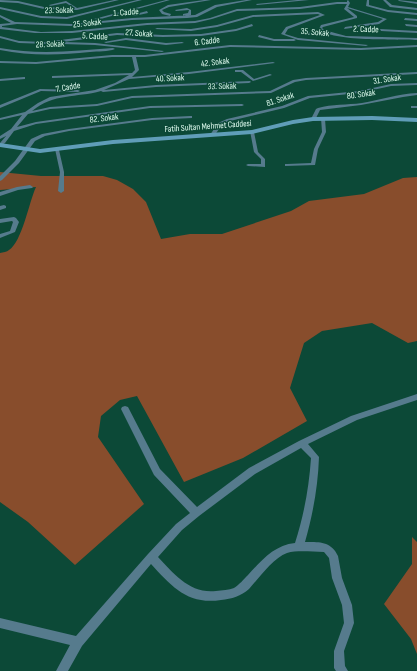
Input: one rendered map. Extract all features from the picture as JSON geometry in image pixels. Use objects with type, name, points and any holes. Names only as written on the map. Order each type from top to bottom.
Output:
[{"type":"main road","name":"Fatih Sultan Mehmet Caddesi","points":[[0,145],[40,151],[125,141],[252,132],[312,119],[372,118],[417,120]]},
{"type":"street","points":[[0,1],[18,2],[40,7],[77,9],[118,0]]},
{"type":"street","name":"23. Sokak","points":[[0,8],[41,17],[67,18],[141,0]]},
{"type":"street","points":[[87,23],[98,18],[169,0]]},
{"type":"street","points":[[176,10],[187,9],[191,12],[185,15],[170,15],[162,13],[160,10],[168,6],[210,0]]},
{"type":"street","name":"1. Cadde","points":[[0,25],[14,23],[56,25],[110,20],[188,18],[196,16],[216,6],[251,0]]},
{"type":"street","points":[[257,4],[308,0]]},
{"type":"street","points":[[368,0],[367,6],[376,9],[417,14]]},
{"type":"street","points":[[384,0],[391,6],[417,9]]},
{"type":"street","points":[[399,0],[417,3]]},
{"type":"street","points":[[40,7],[66,2],[77,9]]},
{"type":"street","points":[[344,28],[379,23],[385,19],[347,7],[348,2]]},
{"type":"street","name":"25. Sokak","points":[[0,25],[1,28],[47,33],[78,32],[149,24],[201,22],[218,17],[227,12],[237,10],[300,8],[348,2]]},
{"type":"street","name":"2. Cadde","points":[[316,27],[356,17],[345,9],[347,7]]},
{"type":"street","points":[[110,20],[147,12]]},
{"type":"street","name":"35. Sokak","points":[[157,29],[203,28],[230,23],[242,18],[314,12],[323,15],[321,17],[287,28],[283,32],[285,35],[298,39],[392,47]]},
{"type":"street","points":[[0,16],[14,23]]},
{"type":"street","points":[[405,19],[417,20]]},
{"type":"street","points":[[43,43],[117,34],[163,36],[201,35],[236,30],[252,24]]},
{"type":"street","points":[[406,25],[417,26]]},
{"type":"street","points":[[322,26],[320,28],[323,31],[335,35]]},
{"type":"street","name":"2. Cadde","points":[[310,29],[304,31],[306,33],[417,39]]},
{"type":"street","points":[[381,30],[417,32]]},
{"type":"street","points":[[259,36],[274,40],[298,39]]},
{"type":"street","name":"5. Cadde","points":[[0,38],[43,43],[95,44],[170,53]]},
{"type":"street","name":"27. Sokak","points":[[95,44],[126,39],[166,44],[182,43]]},
{"type":"street","name":"6. Cadde","points":[[0,60],[6,63],[36,63],[112,56],[170,53],[230,46],[334,49],[417,46]]},
{"type":"street","name":"28. Sokak","points":[[0,50],[28,53],[125,47]]},
{"type":"street","points":[[53,77],[134,74],[137,70],[134,56]]},
{"type":"street","name":"42. Sokak","points":[[159,76],[273,64]]},
{"type":"street","name":"42. Sokak","points":[[127,78],[242,71],[253,80],[270,75]]},
{"type":"street","name":"7. Cadde","points":[[0,145],[6,140],[26,113],[34,106],[51,98],[92,92],[134,74]]},
{"type":"street","name":"33. Sokak","points":[[0,119],[26,113],[72,106],[97,105],[132,97],[271,92],[294,81],[306,79],[417,74]]},
{"type":"street","points":[[0,80],[24,78]]},
{"type":"street","name":"40. Sokak","points":[[92,92],[156,86],[249,82]]},
{"type":"street","name":"31. Sokak","points":[[358,92],[391,85],[417,84]]},
{"type":"street","points":[[0,107],[40,90],[65,89],[84,92]]},
{"type":"street","name":"81. Sokak","points":[[212,135],[220,124],[230,120],[283,107],[309,97],[358,92]]},
{"type":"street","name":"80. Sokak","points":[[312,119],[318,109],[344,104],[361,104],[401,95],[417,94]]},
{"type":"street","points":[[0,138],[12,130],[43,122],[150,107],[242,105]]},
{"type":"street","points":[[412,107],[417,106]]},
{"type":"street","name":"82. Sokak","points":[[0,179],[27,150],[33,140],[44,135],[69,130],[190,117]]},
{"type":"street","points":[[287,165],[313,164],[316,149],[324,132],[323,119]]},
{"type":"street","points":[[248,165],[263,166],[263,159],[256,152],[252,132]]},
{"type":"street","points":[[56,150],[62,172],[61,192]]},
{"type":"street","points":[[0,194],[30,187]]},
{"type":"street","points":[[0,221],[14,219],[16,222],[12,232],[0,236]]},
{"type":"street","points":[[62,671],[78,642],[151,557],[179,527],[196,513],[252,471],[302,443],[354,418],[417,397]]},
{"type":"street","points":[[125,409],[157,472],[196,513]]},
{"type":"street","points":[[298,548],[308,514],[314,475],[315,457],[302,443]]},
{"type":"street","points":[[151,557],[183,589],[196,596],[214,598],[240,591],[264,566],[283,550],[310,547],[326,548],[334,556],[337,578],[347,605],[349,623],[339,651],[341,670]]},
{"type":"street","points":[[0,623],[78,642]]},
{"type":"shaded area","points":[[0,172],[41,176],[103,176],[117,180],[133,189],[146,202],[161,239],[190,234],[222,234],[291,211],[309,201],[364,194],[403,178],[417,177],[417,341],[408,343],[372,323],[322,331],[304,343],[290,388],[307,421],[243,458],[184,482],[137,396],[120,400],[101,416],[98,437],[144,504],[75,565],[28,522],[0,502],[0,253],[9,250],[14,246],[18,239],[36,187],[0,190]]},
{"type":"shaded area","points":[[412,537],[417,542],[417,654],[411,639],[384,604],[412,564]]}]
